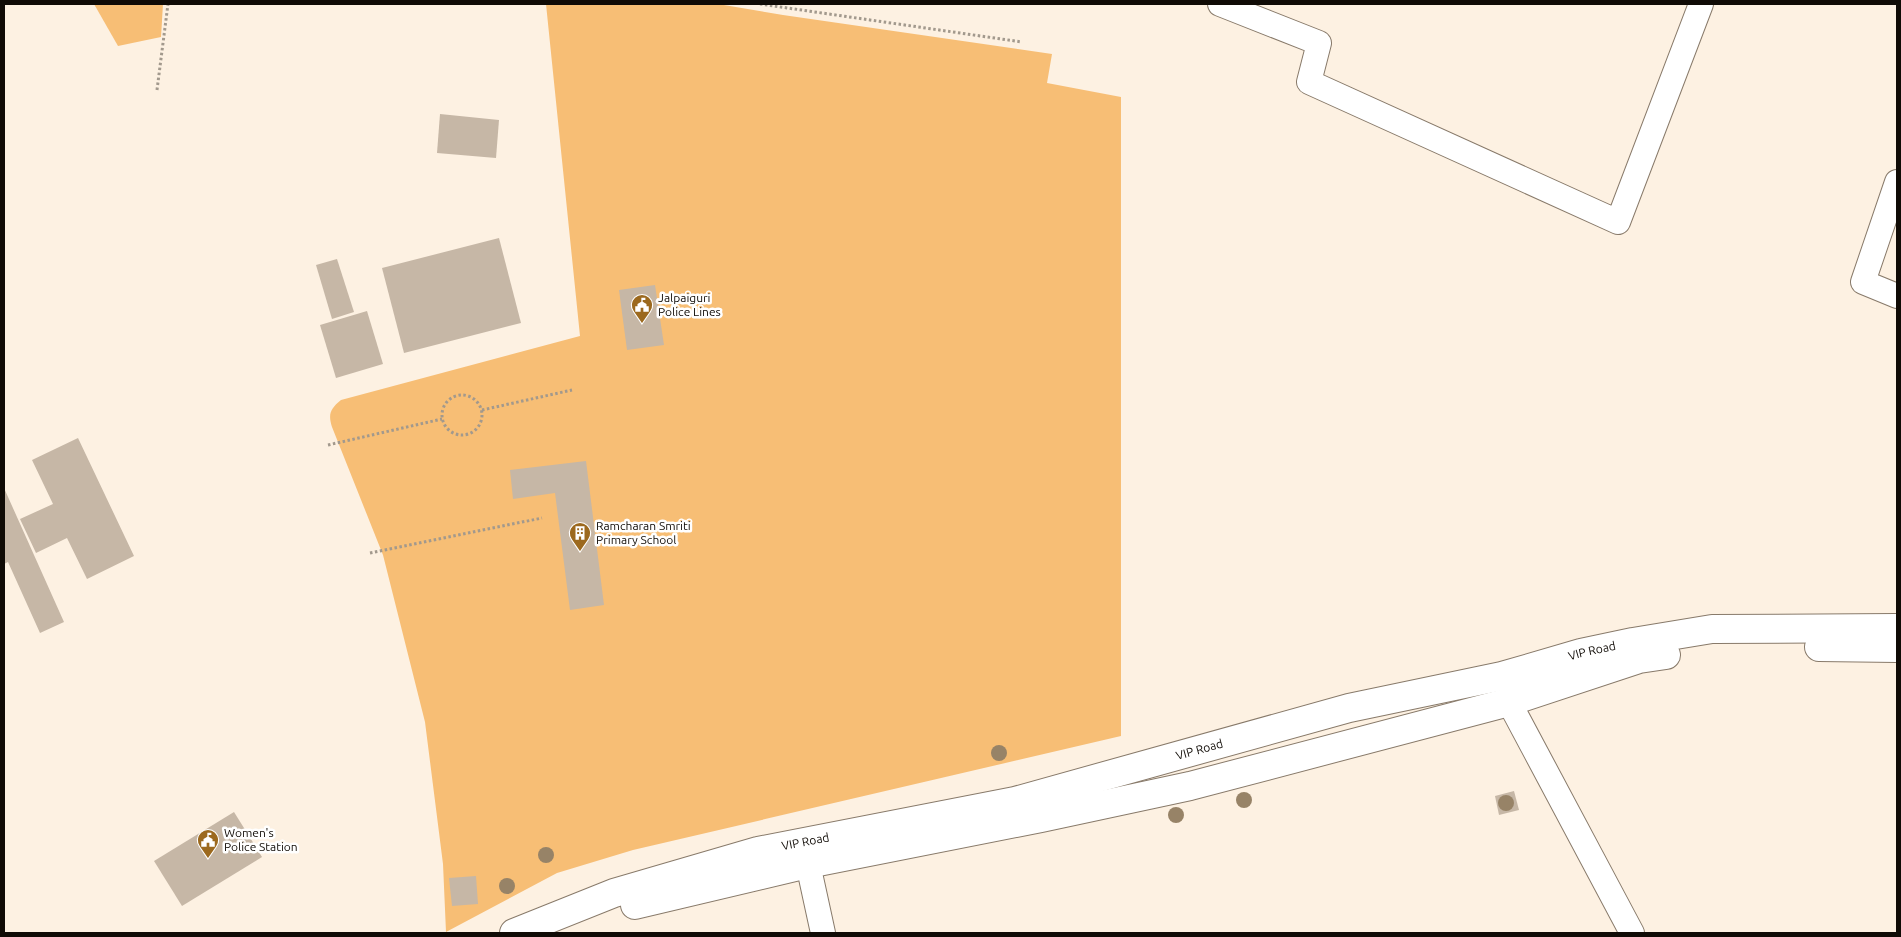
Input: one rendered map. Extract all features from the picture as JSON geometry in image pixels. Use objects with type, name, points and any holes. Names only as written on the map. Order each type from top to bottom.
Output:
[{"type":"street","points":[[1220,4],[1320,43],[1309,82],[1618,222],[1701,4]]},
{"type":"street","points":[[1897,182],[1863,282],[1897,296]]},
{"type":"street","name":"VIP Road","points":[[552,933],[619,909],[806,853],[1015,801],[1349,708],[1502,676],[1581,653],[1616,646],[1713,638],[1897,628]]},
{"type":"street","name":"VIP Road","points":[[514,933],[614,893],[758,851],[806,853],[1041,818],[1190,786],[1509,702],[1639,659],[1713,638],[1897,648]]},
{"type":"street","points":[[1509,702],[1632,933]]},
{"type":"street","points":[[806,853],[823,933]]},
{"type":"path","points":[[157,90],[168,4]]},
{"type":"path","points":[[760,4],[1022,42]]},
{"type":"path","points":[[482,410],[572,390]]},
{"type":"path","points":[[460,394],[474,399],[482,410],[482,416],[477,428],[466,435],[460,436],[448,430],[442,419],[441,412],[444,405],[454,396],[460,394]]},
{"type":"path","points":[[328,445],[442,419]]},
{"type":"path","points":[[370,553],[542,518]]},
{"type":"shaded area","points":[[94,4],[163,4],[161,37],[118,46]]},
{"type":"shaded area","points":[[546,4],[718,4],[1052,54],[1047,83],[1121,97],[1121,736],[633,850],[557,873],[446,932],[443,864],[425,722],[383,555],[332,427],[330,415],[334,406],[341,400],[580,336]]},
{"type":"building","points":[[440,114],[499,120],[496,158],[437,153]]},
{"type":"building","points":[[499,238],[521,323],[404,353],[382,268]]},
{"type":"building","points":[[337,259],[354,312],[332,319],[316,265]]},
{"type":"building","points":[[655,285],[664,345],[627,350],[619,290]]},
{"type":"building","points":[[367,311],[383,364],[336,378],[320,325]]},
{"type":"building","points":[[78,438],[134,556],[87,579],[67,538],[36,553],[20,519],[53,504],[32,460]]},
{"type":"building","name":"Ramcharan Smriti Primary School","points":[[586,461],[604,605],[570,610],[555,493],[513,499],[510,470]]},
{"type":"building","points":[[4,488],[64,622],[40,633],[8,562],[4,564]]},
{"type":"building","points":[[1514,791],[1519,810],[1499,815],[1495,796]]},
{"type":"building","name":"Women's Police Station","points":[[234,812],[262,857],[182,906],[154,861]]},
{"type":"building","points":[[476,876],[478,904],[452,906],[449,878]]},
{"type":"place","name":"Jalpaiguri Police Lines","points":[[642,324]]},
{"type":"place","name":"Ramcharan Smriti Primary School","points":[[580,552]]},
{"type":"place","name":"Women's Police Station","points":[[208,859]]}]
